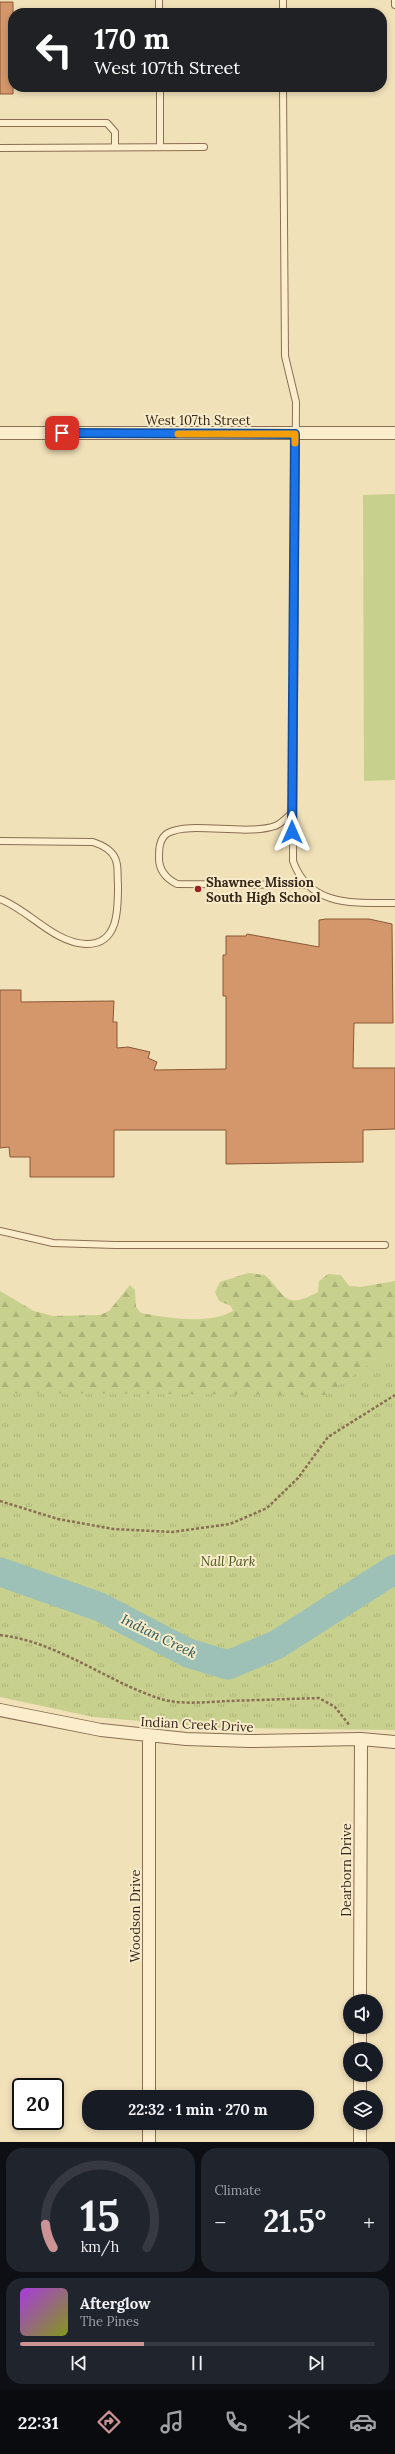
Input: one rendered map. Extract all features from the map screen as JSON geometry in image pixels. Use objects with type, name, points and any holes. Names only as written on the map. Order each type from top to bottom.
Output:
[{"type":"street","name":"West 107th Street","points":[[0,433],[395,433]]},
{"type":"street","name":"Indian Creek Drive","points":[[0,1710],[101,1730],[149,1736],[250,1741],[361,1739],[395,1742]]},
{"type":"street","name":"Woodson Drive","points":[[149,1736],[149,2090]]},
{"type":"street","name":"Dearborn Drive","points":[[360,1994],[361,1739]]},
{"type":"street","points":[[149,2130],[149,2142]]},
{"type":"street","points":[[360,2130],[360,2142]]},
{"type":"lane","points":[[395,0],[395,5]]},
{"type":"lane","points":[[160,92],[160,146]]},
{"type":"lane","points":[[283,92],[285,356],[296,402],[292,813],[293,861],[298,876],[311,890],[332,898],[359,903],[395,903]]},
{"type":"lane","points":[[0,123],[107,123],[115,132],[115,147]]},
{"type":"lane","points":[[0,148],[160,146],[204,147]]},
{"type":"lane","points":[[292,813],[276,826],[254,830],[181,829],[167,834],[160,844],[159,862],[166,878],[178,884],[306,885]]},
{"type":"lane","points":[[0,841],[93,842],[102,845],[110,851],[117,863],[116,920],[112,931],[100,942],[87,944],[72,942],[0,899]]},
{"type":"lane","points":[[0,1231],[61,1243],[385,1245]]},
{"type":"path","points":[[0,1501],[58,1519],[112,1529],[172,1532],[230,1524],[267,1508],[298,1478],[328,1437],[395,1395]]},
{"type":"path","points":[[0,1635],[22,1638],[46,1646],[129,1687],[162,1699],[197,1703],[319,1698],[334,1707],[361,1739]]},
{"type":"green space","points":[[395,494],[395,780],[364,781],[363,495]]},
{"type":"green space","points":[[248,1273],[265,1275],[283,1295],[293,1300],[299,1300],[318,1292],[319,1281],[328,1274],[341,1275],[349,1286],[360,1287],[395,1281],[395,1544],[0,1538],[0,1291],[34,1311],[53,1316],[100,1315],[109,1311],[130,1285],[135,1290],[136,1307],[141,1313],[164,1317],[200,1319],[212,1318],[233,1311],[231,1306],[219,1301],[215,1292],[220,1282]]},
{"type":"green space","name":"Nall Park","points":[[395,1347],[395,1730],[222,1728],[93,1717],[0,1697],[0,1393],[325,1395]]},
{"type":"building","points":[[0,2],[13,2],[13,8],[8,8],[8,92],[13,92],[13,94],[0,94]]},
{"type":"building","name":"Shawnee Mission South High School","points":[[369,919],[392,924],[393,1023],[354,1023],[353,1068],[395,1068],[395,1129],[363,1130],[363,1162],[226,1164],[226,1130],[114,1130],[114,1177],[30,1177],[30,1157],[10,1157],[9,1147],[0,1148],[0,990],[21,990],[21,1002],[114,1001],[113,1022],[117,1022],[117,1048],[128,1047],[150,1052],[148,1058],[157,1062],[154,1070],[226,1069],[226,996],[223,996],[223,955],[226,955],[226,936],[246,936],[247,934],[319,947],[319,920]]},
{"type":"waterway","name":"Indian Creek","points":[[0,1572],[100,1607],[188,1653],[228,1665],[276,1645],[395,1569]]},
{"type":"slow traffic","points":[[178,434],[295,434],[295,443]]},
{"type":"place","name":"Shawnee Mission South High School","points":[[198,889]]},
{"type":"route","points":[[62,433],[295,434],[292,832]]}]
